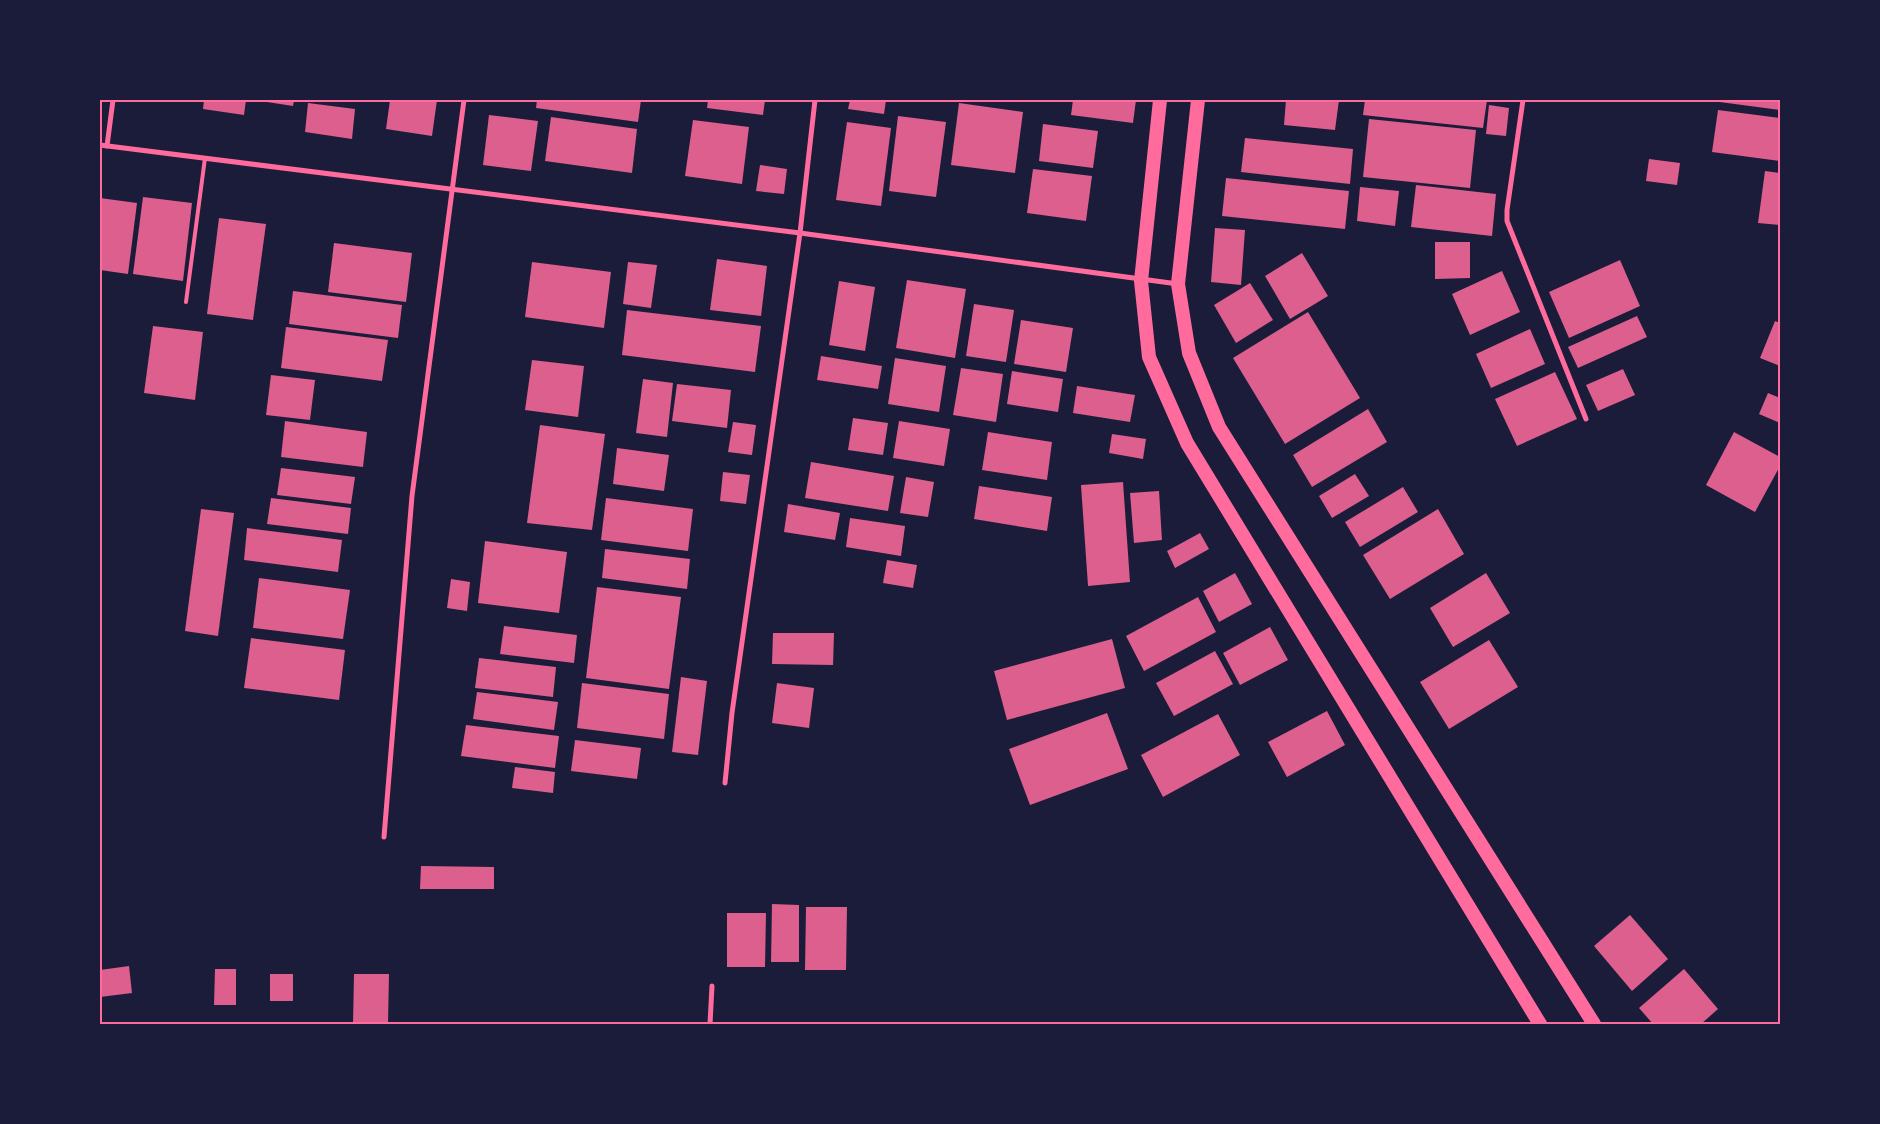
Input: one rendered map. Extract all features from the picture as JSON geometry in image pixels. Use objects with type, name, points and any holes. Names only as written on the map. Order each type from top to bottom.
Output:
[{"type":"highway","points":[[1160,100],[1141,281],[1148,357],[1187,443],[1540,1024]]},
{"type":"highway","points":[[1198,100],[1178,284],[1189,353],[1218,426],[1594,1024]]},
{"type":"street","points":[[107,146],[113,100]]},
{"type":"street","points":[[384,837],[412,496],[464,100]]},
{"type":"street","points":[[724,783],[732,713],[800,234],[815,100]]},
{"type":"street","points":[[1523,100],[1507,220],[1586,419]]},
{"type":"street","points":[[100,145],[800,234],[1141,281],[1178,284]]},
{"type":"street","points":[[710,1024],[712,986]]},
{"type":"lane","points":[[186,302],[205,158]]},
{"type":"building","points":[[204,100],[246,100],[244,115],[203,109]]},
{"type":"building","points":[[254,100],[294,100],[293,106]]},
{"type":"building","points":[[390,100],[437,100],[432,136],[386,129]]},
{"type":"building","points":[[537,100],[641,100],[638,122],[536,108]]},
{"type":"building","points":[[708,100],[765,100],[763,115],[707,108]]},
{"type":"building","points":[[850,100],[886,100],[884,114],[848,109]]},
{"type":"building","points":[[1073,100],[1136,100],[1133,123],[1071,115]]},
{"type":"building","points":[[1286,100],[1339,100],[1335,130],[1284,125]]},
{"type":"building","points":[[1365,100],[1487,100],[1483,128],[1363,115]]},
{"type":"building","points":[[1780,100],[1780,110],[1712,101]]},
{"type":"building","points":[[308,103],[355,109],[352,139],[305,132]]},
{"type":"building","points":[[959,103],[1023,112],[1015,173],[951,165]]},
{"type":"building","points":[[1489,105],[1509,108],[1506,136],[1486,134]]},
{"type":"building","points":[[1718,110],[1780,118],[1780,161],[1712,152]]},
{"type":"building","points":[[489,115],[538,121],[531,171],[483,165]]},
{"type":"building","points":[[898,116],[946,122],[936,197],[889,191]]},
{"type":"building","points":[[551,117],[637,129],[632,173],[545,161]]},
{"type":"building","points":[[1369,119],[1476,130],[1470,188],[1363,177]]},
{"type":"building","points":[[693,120],[749,127],[742,184],[685,176]]},
{"type":"building","points":[[847,122],[891,128],[881,206],[836,200]]},
{"type":"building","points":[[1043,124],[1098,131],[1093,168],[1039,161]]},
{"type":"building","points":[[1245,138],[1353,149],[1350,184],[1241,172]]},
{"type":"building","points":[[1649,159],[1680,163],[1677,185],[1646,181]]},
{"type":"building","points":[[760,165],[787,169],[784,194],[756,191]]},
{"type":"building","points":[[1033,169],[1092,176],[1086,221],[1027,213]]},
{"type":"building","points":[[1765,171],[1780,173],[1780,225],[1758,223]]},
{"type":"building","points":[[1226,178],[1349,191],[1345,229],[1222,216]]},
{"type":"building","points":[[1416,185],[1496,194],[1492,236],[1411,227]]},
{"type":"building","points":[[1360,187],[1399,191],[1395,226],[1357,221]]},
{"type":"building","points":[[143,197],[192,203],[183,281],[133,274]]},
{"type":"building","points":[[100,198],[137,203],[128,274],[100,270]]},
{"type":"building","points":[[219,218],[266,224],[253,320],[207,314]]},
{"type":"building","points":[[1215,228],[1245,230],[1241,285],[1211,282]]},
{"type":"building","points":[[1435,242],[1470,242],[1470,278],[1435,279]]},
{"type":"building","points":[[334,243],[412,253],[406,302],[328,292]]},
{"type":"building","points":[[1302,253],[1328,296],[1290,319],[1265,276]]},
{"type":"building","points":[[717,259],[767,266],[761,316],[710,310]]},
{"type":"building","points":[[1620,260],[1640,306],[1569,338],[1549,292]]},
{"type":"building","points":[[532,262],[611,272],[604,328],[525,317]]},
{"type":"building","points":[[628,262],[657,265],[651,308],[623,304]]},
{"type":"building","points":[[1502,271],[1520,312],[1470,335],[1452,294]]},
{"type":"building","points":[[907,280],[966,289],[955,358],[896,348]]},
{"type":"building","points":[[839,281],[875,287],[865,351],[829,345]]},
{"type":"building","points":[[1250,283],[1273,320],[1236,343],[1214,305]]},
{"type":"building","points":[[293,291],[402,305],[398,338],[289,324]]},
{"type":"building","points":[[974,304],[1014,310],[1006,362],[966,356]]},
{"type":"building","points":[[627,310],[761,326],[755,372],[622,355]]},
{"type":"building","points":[[1308,312],[1360,398],[1285,444],[1233,358]]},
{"type":"building","points":[[1637,316],[1647,337],[1578,368],[1568,347]]},
{"type":"building","points":[[1021,320],[1073,328],[1066,372],[1014,364]]},
{"type":"building","points":[[1775,321],[1780,323],[1780,366],[1760,358]]},
{"type":"building","points":[[153,326],[203,332],[195,400],[144,393]]},
{"type":"building","points":[[286,327],[388,340],[382,381],[281,368]]},
{"type":"building","points":[[1530,329],[1545,364],[1491,388],[1476,354]]},
{"type":"building","points":[[821,356],[882,366],[878,389],[817,380]]},
{"type":"building","points":[[895,358],[946,366],[939,412],[888,404]]},
{"type":"building","points":[[532,360],[584,366],[578,417],[525,410]]},
{"type":"building","points":[[961,368],[1003,374],[996,422],[953,415]]},
{"type":"building","points":[[1623,369],[1635,395],[1598,411],[1586,385]]},
{"type":"building","points":[[1012,371],[1063,379],[1058,412],[1007,404]]},
{"type":"building","points":[[1555,372],[1577,419],[1517,446],[1495,399]]},
{"type":"building","points":[[271,375],[315,380],[310,420],[266,415]]},
{"type":"building","points":[[643,379],[673,383],[667,437],[636,433]]},
{"type":"building","points":[[677,384],[731,390],[727,428],[672,421]]},
{"type":"building","points":[[1077,386],[1135,395],[1130,422],[1073,413]]},
{"type":"building","points":[[1768,393],[1780,398],[1780,423],[1759,414]]},
{"type":"building","points":[[1368,409],[1387,442],[1312,487],[1293,455]]},
{"type":"building","points":[[853,418],[888,423],[883,455],[848,450]]},
{"type":"building","points":[[285,421],[367,432],[363,467],[281,457]]},
{"type":"building","points":[[899,421],[950,429],[944,466],[893,458]]},
{"type":"building","points":[[733,422],[756,425],[752,455],[728,452]]},
{"type":"building","points":[[540,425],[605,434],[592,530],[527,523]]},
{"type":"building","points":[[988,432],[1052,442],[1047,480],[982,470]]},
{"type":"building","points":[[1734,432],[1780,457],[1780,466],[1755,512],[1706,485]]},
{"type":"building","points":[[1112,434],[1146,439],[1143,459],[1109,453]]},
{"type":"building","points":[[617,448],[669,455],[664,491],[613,484]]},
{"type":"building","points":[[811,462],[894,476],[888,511],[805,498]]},
{"type":"building","points":[[281,468],[355,477],[351,504],[277,495]]},
{"type":"building","points":[[723,472],[750,475],[746,504],[720,501]]},
{"type":"building","points":[[1355,474],[1369,496],[1332,518],[1319,496]]},
{"type":"building","points":[[906,477],[934,482],[928,517],[900,513]]},
{"type":"building","points":[[1123,482],[1130,582],[1088,586],[1081,485]]},
{"type":"building","points":[[979,486],[1052,497],[1047,531],[974,519]]},
{"type":"building","points":[[1403,487],[1418,512],[1360,547],[1345,522]]},
{"type":"building","points":[[1159,491],[1162,540],[1134,543],[1130,493]]},
{"type":"building","points":[[271,498],[351,508],[348,534],[267,524]]},
{"type":"building","points":[[606,498],[693,509],[688,551],[601,540]]},
{"type":"building","points":[[788,504],[840,513],[835,540],[784,532]]},
{"type":"building","points":[[201,509],[234,513],[218,636],[185,631]]},
{"type":"building","points":[[1438,509],[1464,554],[1390,599],[1363,555]]},
{"type":"building","points":[[850,518],[905,526],[901,556],[846,547]]},
{"type":"building","points":[[247,528],[342,540],[338,572],[244,560]]},
{"type":"building","points":[[1200,533],[1209,549],[1175,568],[1167,551]]},
{"type":"building","points":[[485,541],[567,552],[559,613],[478,603]]},
{"type":"building","points":[[605,549],[690,559],[687,589],[602,578]]},
{"type":"building","points":[[887,560],[917,565],[913,588],[883,583]]},
{"type":"building","points":[[1235,573],[1252,604],[1219,622],[1203,591]]},
{"type":"building","points":[[1486,573],[1510,613],[1453,647],[1430,608]]},
{"type":"building","points":[[259,578],[350,590],[343,639],[253,628]]},
{"type":"building","points":[[451,579],[470,582],[467,611],[447,608]]},
{"type":"building","points":[[597,587],[681,597],[669,689],[586,678]]},
{"type":"building","points":[[1198,597],[1216,632],[1144,671],[1126,636]]},
{"type":"building","points":[[504,626],[577,635],[574,663],[500,654]]},
{"type":"building","points":[[1270,627],[1288,660],[1240,685],[1223,653]]},
{"type":"building","points":[[773,633],[834,633],[833,665],[772,664]]},
{"type":"building","points":[[251,638],[345,650],[339,700],[244,688]]},
{"type":"building","points":[[1112,639],[1125,688],[1007,720],[994,671]]},
{"type":"building","points":[[1489,640],[1518,687],[1449,729],[1420,682]]},
{"type":"building","points":[[1215,651],[1233,684],[1174,716],[1156,683]]},
{"type":"building","points":[[479,658],[556,667],[553,697],[475,688]]},
{"type":"building","points":[[681,677],[707,681],[698,755],[672,752]]},
{"type":"building","points":[[582,683],[669,694],[664,739],[577,728]]},
{"type":"building","points":[[777,683],[814,688],[809,728],[772,723]]},
{"type":"building","points":[[477,692],[558,702],[554,730],[473,719]]},
{"type":"building","points":[[1327,711],[1345,745],[1287,777],[1268,742]]},
{"type":"building","points":[[1107,713],[1128,769],[1030,805],[1009,749]]},
{"type":"building","points":[[1218,714],[1240,755],[1163,797],[1141,755]]},
{"type":"building","points":[[466,725],[559,736],[555,768],[461,756]]},
{"type":"building","points":[[575,740],[641,748],[637,779],[571,771]]},
{"type":"building","points":[[515,767],[555,772],[553,793],[512,788]]},
{"type":"building","points":[[421,866],[494,867],[494,889],[420,889]]},
{"type":"building","points":[[772,904],[799,905],[799,962],[771,962]]},
{"type":"building","points":[[806,907],[847,907],[846,970],[805,970]]},
{"type":"building","points":[[727,913],[766,913],[765,967],[727,967]]},
{"type":"building","points":[[1630,915],[1668,959],[1632,991],[1594,946]]},
{"type":"building","points":[[129,966],[132,993],[100,997],[100,970]]},
{"type":"building","points":[[215,969],[236,969],[236,1005],[214,1005]]},
{"type":"building","points":[[1684,969],[1718,1009],[1701,1024],[1653,1024],[1639,1008]]},
{"type":"building","points":[[270,974],[293,974],[293,1001],[270,1001]]},
{"type":"building","points":[[354,974],[389,974],[388,1024],[353,1024]]}]
